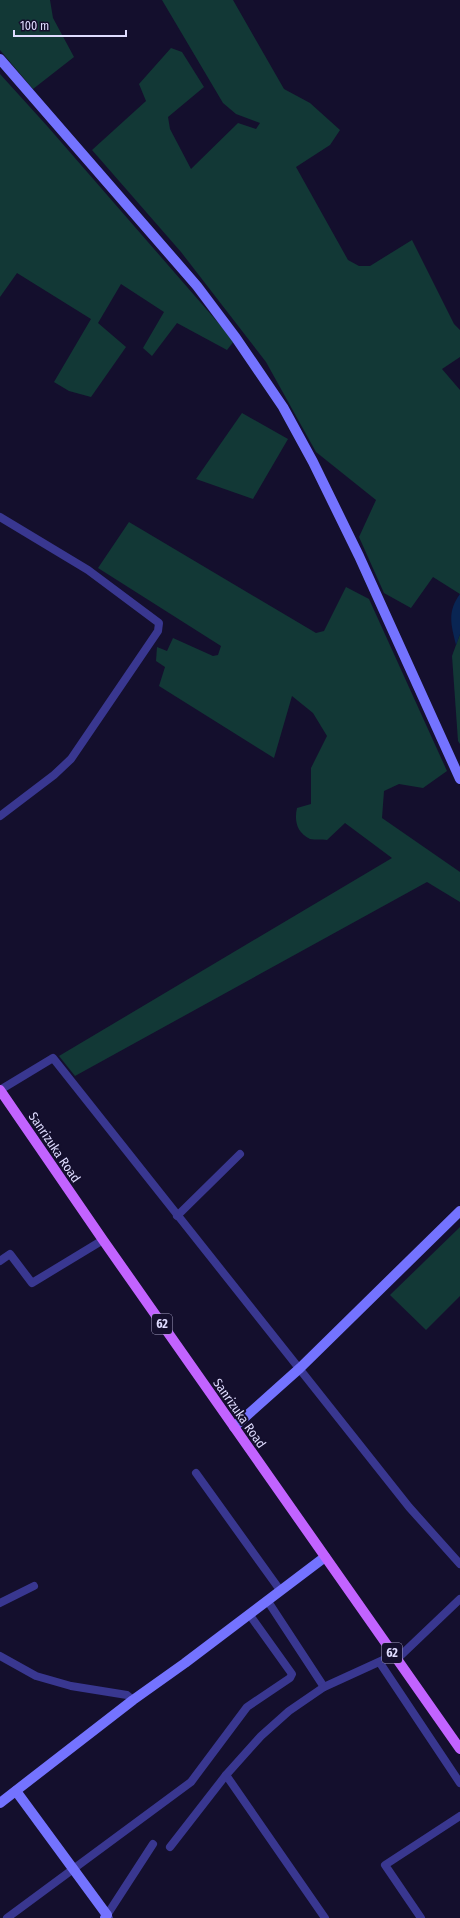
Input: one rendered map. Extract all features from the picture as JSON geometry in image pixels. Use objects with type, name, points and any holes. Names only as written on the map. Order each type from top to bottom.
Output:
[{"type":"main road","name":"Sanrizuka Road","points":[[0,1090],[103,1240],[460,1749]]},
{"type":"street","points":[[0,59],[196,286],[236,338],[283,407],[314,462],[359,556],[460,779]]},
{"type":"street","points":[[0,517],[88,570],[156,619],[159,623],[159,627],[71,759],[49,780],[0,816]]},
{"type":"street","points":[[0,1090],[53,1058],[177,1216],[410,1507],[460,1564]]},
{"type":"street","points":[[177,1216],[240,1154]]},
{"type":"street","points":[[234,1427],[300,1368],[460,1211]]},
{"type":"street","points":[[0,1261],[10,1254],[32,1283],[103,1240]]},
{"type":"street","points":[[196,1473],[280,1590]]},
{"type":"street","points":[[0,1803],[133,1700],[185,1663],[325,1557]]},
{"type":"street","points":[[0,1603],[34,1586]]},
{"type":"street","points":[[170,1847],[226,1775],[261,1736],[289,1711],[324,1687],[395,1657],[460,1599]]},
{"type":"street","points":[[267,1600],[324,1687]]},
{"type":"street","points":[[7,1918],[191,1782],[247,1707],[290,1678],[292,1674],[249,1614]]},
{"type":"street","points":[[0,1656],[36,1676],[71,1686],[127,1695],[133,1700]]},
{"type":"street","points":[[380,1663],[460,1783]]},
{"type":"street","points":[[226,1775],[325,1918]]},
{"type":"street","points":[[16,1791],[107,1917],[153,1844]]},
{"type":"street","points":[[421,1918],[385,1865],[460,1816]]},
{"type":"green space","points":[[0,0],[50,0],[53,18],[74,57],[33,89],[0,50]]},
{"type":"green space","points":[[162,0],[233,0],[284,89],[310,103],[340,130],[330,145],[296,167],[348,260],[359,266],[370,266],[412,240],[454,324],[460,330],[460,357],[442,369],[460,390],[460,594],[433,577],[411,608],[384,593],[359,537],[376,500],[316,452],[266,362],[181,252],[92,150],[146,101],[139,84],[171,48],[182,52],[204,87],[168,117],[170,129],[191,169],[238,123],[256,129],[260,123],[236,114],[223,103]]},
{"type":"green space","points":[[0,74],[234,341],[227,350],[177,323],[152,356],[143,348],[164,312],[121,284],[98,323],[126,347],[91,397],[69,391],[54,382],[91,319],[17,273],[0,297]]},
{"type":"green space","points":[[242,413],[288,439],[253,499],[196,479]]},
{"type":"green space","points":[[129,522],[316,633],[324,631],[346,587],[369,599],[447,771],[423,788],[399,784],[384,791],[382,818],[460,872],[460,902],[427,882],[75,1076],[59,1056],[392,858],[345,823],[327,840],[310,839],[299,830],[296,822],[297,808],[311,804],[311,768],[327,736],[313,713],[292,696],[274,758],[159,686],[165,667],[156,661],[157,647],[167,651],[173,638],[213,656],[218,655],[221,646],[98,568]]},
{"type":"green space","points":[[460,634],[460,744],[458,741],[452,656]]},
{"type":"green space","points":[[460,1227],[460,1296],[426,1330],[390,1295]]},
{"type":"water","points":[[460,594],[460,634],[456,645],[451,618],[453,607]]}]
